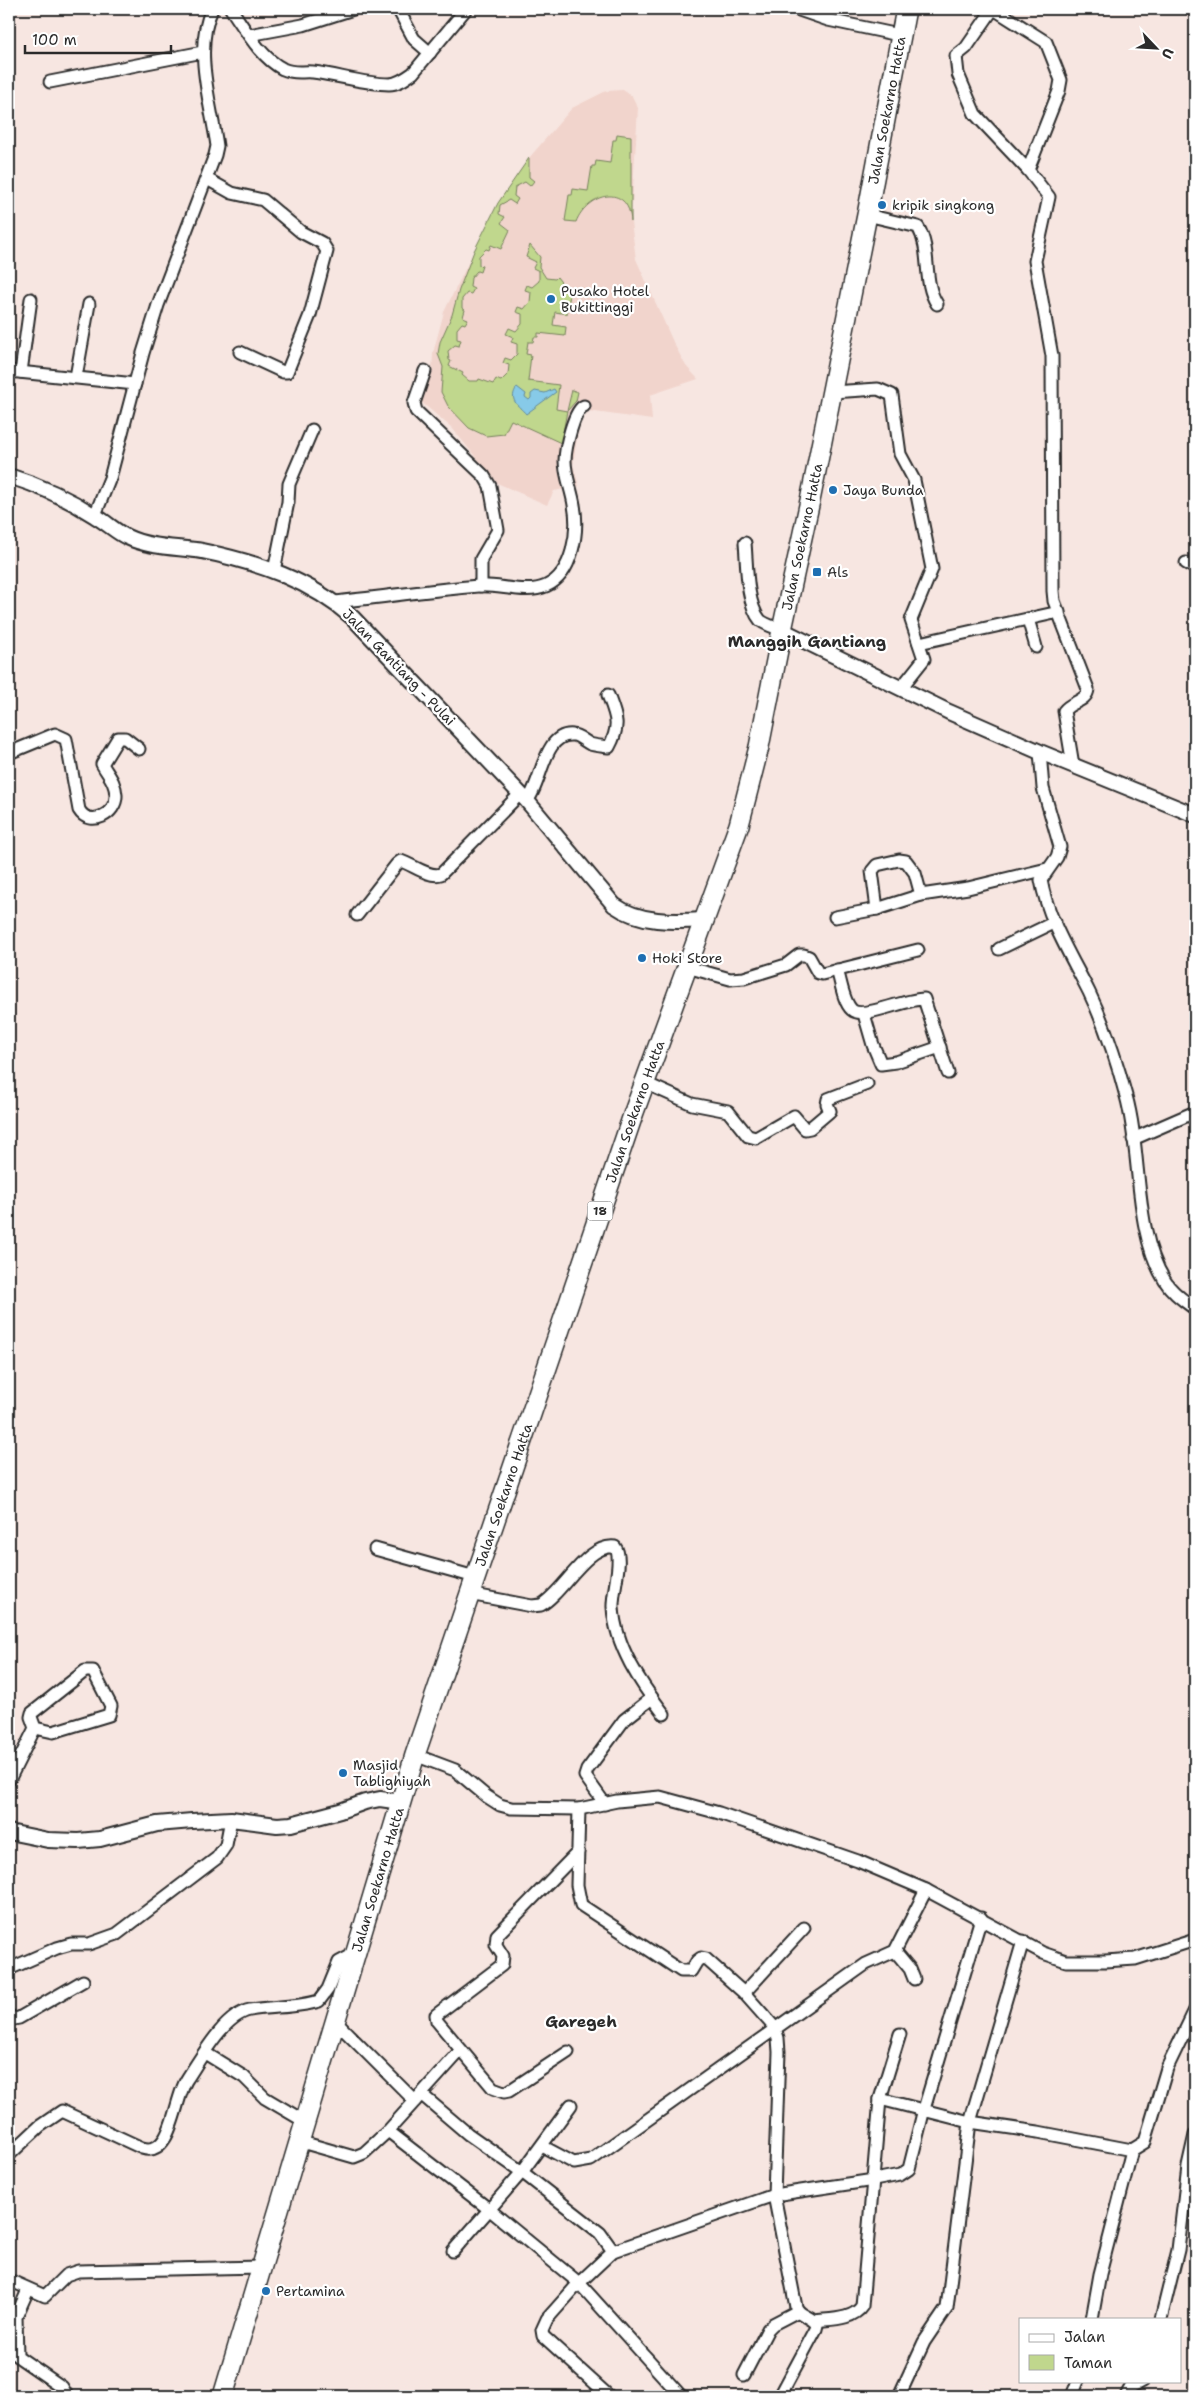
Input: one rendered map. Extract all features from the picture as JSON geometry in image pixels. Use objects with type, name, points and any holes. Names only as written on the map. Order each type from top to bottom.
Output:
[{"type":"highway","name":"Jalan Soekarno Hatta","points":[[223,2396],[260,2267],[415,1755],[645,1083],[739,825],[759,747],[832,392],[906,9]]},
{"type":"street","points":[[95,515],[110,478],[134,384],[158,306],[207,179],[217,146],[203,52],[208,18],[212,9]]},
{"type":"street","points":[[231,9],[249,35],[269,58],[283,68],[294,73],[312,72],[389,84],[404,79],[430,53],[466,9]]},
{"type":"street","points":[[249,35],[303,25],[354,9]]},
{"type":"street","points":[[398,9],[414,39],[430,53]]},
{"type":"street","points":[[1028,170],[1059,91],[1061,80],[1046,42],[994,9],[966,48],[956,56],[958,74],[975,114],[1028,170],[1049,197],[1035,261],[1052,356],[1053,591],[1088,689],[1088,695],[1084,699],[1067,705],[1064,710],[1073,765]]},
{"type":"street","points":[[802,10],[900,35]]},
{"type":"street","points":[[50,82],[203,52]]},
{"type":"street","points":[[207,179],[232,194],[263,200],[300,232],[322,243],[327,251],[310,314],[287,372],[282,372],[240,352]]},
{"type":"street","points":[[867,216],[918,227],[929,269],[929,291],[936,304]]},
{"type":"street","points":[[21,372],[31,299]]},
{"type":"street","points":[[76,377],[89,304]]},
{"type":"street","points":[[9,371],[134,384]]},
{"type":"street","points":[[425,371],[414,403],[416,411],[484,476],[490,486],[498,530],[481,559],[480,586]]},
{"type":"street","points":[[832,392],[884,390],[894,399],[900,454],[914,480],[932,569],[911,620],[924,659],[901,688]]},
{"type":"street","points":[[335,602],[480,586],[536,589],[553,582],[560,575],[568,561],[573,544],[576,523],[565,460],[575,414],[584,406]]},
{"type":"street","points":[[274,572],[288,502],[289,484],[312,430]]},
{"type":"street","name":"Jalan Gantiang - Pulai","points":[[9,476],[67,500],[95,515],[126,537],[144,544],[201,551],[247,562],[308,586],[335,602],[353,618],[524,797],[606,896],[623,912],[662,921],[704,920]]},
{"type":"street","points":[[746,543],[748,590],[758,617],[765,623],[1040,752],[1195,815]]},
{"type":"street","points":[[919,643],[1059,612]]},
{"type":"street","points":[[1028,619],[1036,647]]},
{"type":"street","points":[[358,915],[397,864],[402,861],[436,875],[441,874],[538,783],[549,747],[561,737],[573,735],[591,744],[609,747],[614,738],[618,720],[608,695]]},
{"type":"street","points":[[9,753],[55,734],[66,739],[79,810],[86,817],[100,818],[111,810],[117,797],[113,778],[102,764],[115,741],[118,738],[125,738],[140,749]]},
{"type":"street","points":[[1040,752],[1043,788],[1060,847],[1057,857],[1041,880],[1059,934],[1090,994],[1126,1096],[1144,1218],[1159,1270],[1165,1282],[1195,1309]]},
{"type":"street","points":[[877,909],[872,871],[877,865],[906,860],[916,873],[921,895]]},
{"type":"street","points":[[835,917],[877,909],[921,895],[968,888],[1047,869]]},
{"type":"street","points":[[999,948],[1055,922]]},
{"type":"street","points":[[687,967],[730,979],[744,978],[786,965],[799,955],[804,955],[809,957],[818,973],[822,974],[918,950]]},
{"type":"street","points":[[837,970],[849,1006],[856,1012],[864,1014],[885,1007],[924,999],[948,1073]]},
{"type":"street","points":[[864,1014],[876,1053],[882,1064],[896,1062],[940,1047]]},
{"type":"street","points":[[645,1083],[692,1104],[728,1111],[748,1136],[756,1138],[794,1116],[805,1129],[810,1128],[830,1111],[827,1104],[828,1099],[867,1084]]},
{"type":"street","points":[[1133,1139],[1195,1112]]},
{"type":"street","points":[[375,1549],[532,1606],[541,1606],[588,1558],[602,1549],[615,1548],[619,1554],[619,1559],[614,1586],[613,1606],[622,1646],[652,1698],[664,1714]]},
{"type":"street","points":[[9,1780],[35,1728],[31,1717],[35,1710],[85,1671],[93,1671],[111,1706],[109,1715],[53,1732],[35,1728]]},
{"type":"street","points":[[605,1804],[585,1776],[587,1770],[624,1720],[652,1698]]},
{"type":"street","points":[[415,1755],[455,1770],[500,1805],[512,1808],[579,1809],[660,1797],[683,1803],[858,1861],[926,1890],[1043,1953],[1066,1961],[1105,1962],[1135,1959],[1195,1940]]},
{"type":"street","points":[[9,1834],[48,1840],[78,1841],[100,1839],[156,1824],[231,1819],[277,1825],[291,1824],[380,1799],[401,1802]]},
{"type":"street","points":[[579,1809],[577,1893],[585,1910],[681,1971],[691,1971],[696,1961],[701,1958],[706,1959],[744,1993],[775,2028],[778,2038],[778,2052],[774,2195],[798,2311],[815,2321],[852,2316],[862,2306],[880,2099],[900,2034]]},
{"type":"street","points":[[9,1969],[57,1948],[71,1944],[89,1944],[117,1934],[217,1858],[226,1845],[231,1819]]},
{"type":"street","points":[[568,2052],[509,2091],[504,2092],[493,2088],[437,2021],[436,2016],[502,1965],[503,1956],[496,1945],[497,1935],[578,1852]]},
{"type":"street","points":[[542,2146],[574,2163],[591,2160],[866,1964],[895,1951],[926,1890]]},
{"type":"street","points":[[609,2396],[543,2336],[542,2330],[547,2319],[579,2283],[613,2251],[774,2195],[900,2175],[909,2169],[924,2109],[981,1918]]},
{"type":"street","points":[[744,1993],[804,1928]]},
{"type":"street","points":[[899,2396],[924,2342],[947,2308],[970,2122],[1023,1941]]},
{"type":"street","points":[[895,1951],[910,1969],[914,1979]]},
{"type":"street","points":[[9,2155],[40,2126],[62,2111],[142,2148],[151,2151],[157,2148],[166,2137],[185,2082],[223,2028],[237,2015],[252,2010],[319,2001],[328,1989],[339,1962],[354,1954]]},
{"type":"street","points":[[9,2015],[14,2019],[19,2018],[84,1981]]},
{"type":"street","points":[[880,2099],[970,2122],[1038,2132],[1132,2150],[1145,2142],[1167,2068],[1195,2010]]},
{"type":"street","points":[[334,2020],[418,2098],[522,2172],[604,2237],[613,2251]]},
{"type":"street","points":[[298,2141],[354,2157],[364,2153],[388,2131],[461,2050]]},
{"type":"street","points":[[206,2053],[244,2077],[265,2098],[304,2121]]},
{"type":"street","points":[[453,2251],[522,2172],[571,2104]]},
{"type":"street","points":[[388,2131],[490,2210],[579,2283],[681,2396]]},
{"type":"street","points":[[1161,2318],[1178,2250],[1188,2166],[1195,2135]]},
{"type":"street","points":[[1092,2318],[1100,2274],[1132,2150]]},
{"type":"street","points":[[9,2280],[45,2296],[66,2275],[78,2272],[260,2267]]},
{"type":"street","points":[[28,2290],[16,2317],[17,2356],[62,2387],[67,2396]]},
{"type":"street","points":[[744,2376],[768,2329],[773,2324],[798,2311]]},
{"type":"street","points":[[780,2396],[816,2329],[815,2321]]},
{"type":"street","points":[[1072,2396],[1078,2382]]},
{"type":"street","points":[[1126,2396],[1131,2387],[1140,2382]]},
{"type":"shaded area","name":"Pusako Hotel Bukittinggi","points":[[623,90],[632,96],[638,108],[631,222],[636,259],[674,344],[686,366],[698,379],[650,395],[652,420],[581,410],[573,465],[579,486],[554,491],[547,505],[497,483],[452,428],[420,401],[432,372],[433,353],[444,312],[498,203],[529,158],[572,108],[606,91]]},
{"type":"green space","points":[[617,134],[631,136],[631,222],[629,209],[623,201],[616,197],[607,196],[589,204],[581,212],[576,222],[565,221],[569,195],[572,195],[573,189],[588,191],[592,166],[595,166],[596,161],[610,163],[613,140],[616,140]]},
{"type":"green space","points":[[529,158],[529,177],[534,181],[530,186],[525,182],[515,187],[514,196],[518,199],[515,204],[509,200],[500,205],[499,214],[505,217],[501,223],[510,230],[501,249],[491,245],[489,250],[486,249],[479,256],[479,265],[482,266],[480,272],[477,271],[471,278],[470,287],[474,289],[471,294],[467,293],[462,299],[462,308],[465,310],[463,317],[468,319],[465,324],[462,323],[457,329],[457,339],[461,340],[459,346],[455,345],[448,351],[449,360],[451,361],[449,366],[463,373],[462,375],[469,381],[478,381],[479,379],[493,384],[496,379],[501,381],[508,374],[509,365],[503,363],[505,358],[511,360],[517,354],[517,344],[511,342],[513,337],[506,334],[509,328],[516,331],[522,324],[522,314],[516,312],[518,307],[524,309],[530,302],[531,292],[525,290],[527,285],[532,287],[539,281],[539,271],[533,268],[536,262],[526,257],[530,245],[540,257],[539,267],[546,278],[555,279],[557,277],[570,294],[567,314],[555,312],[553,325],[566,327],[565,336],[538,333],[538,337],[534,337],[533,342],[528,342],[526,354],[531,355],[528,381],[559,385],[556,409],[567,411],[561,443],[511,420],[504,434],[486,436],[469,428],[448,406],[441,392],[443,367],[438,354],[440,342],[452,315],[459,290],[474,251],[498,203]]},
{"type":"green space","points":[[572,390],[578,392],[576,401],[567,411]]},
{"type":"water","points":[[517,387],[526,394],[525,397],[529,400],[531,394],[535,391],[545,393],[554,389],[556,392],[526,414],[514,399],[513,395]]},
{"type":"place","name":"kripik singkong","points":[[882,205]]},
{"type":"place","name":"Pusako Hotel Bukittinggi","points":[[551,299]]},
{"type":"place","name":"Jaya Bunda","points":[[833,490]]},
{"type":"place","name":"Als","points":[[817,572]]},
{"type":"place","name":"Hoki Store","points":[[642,958]]},
{"type":"place","name":"Masjid Tablighiyah","points":[[343,1773]]},
{"type":"place","name":"Pertamina","points":[[266,2291]]},
{"type":"district","name":"Manggih Gantiang","points":[[807,641]]},
{"type":"district","name":"Garegeh","points":[[581,2021]]}]
